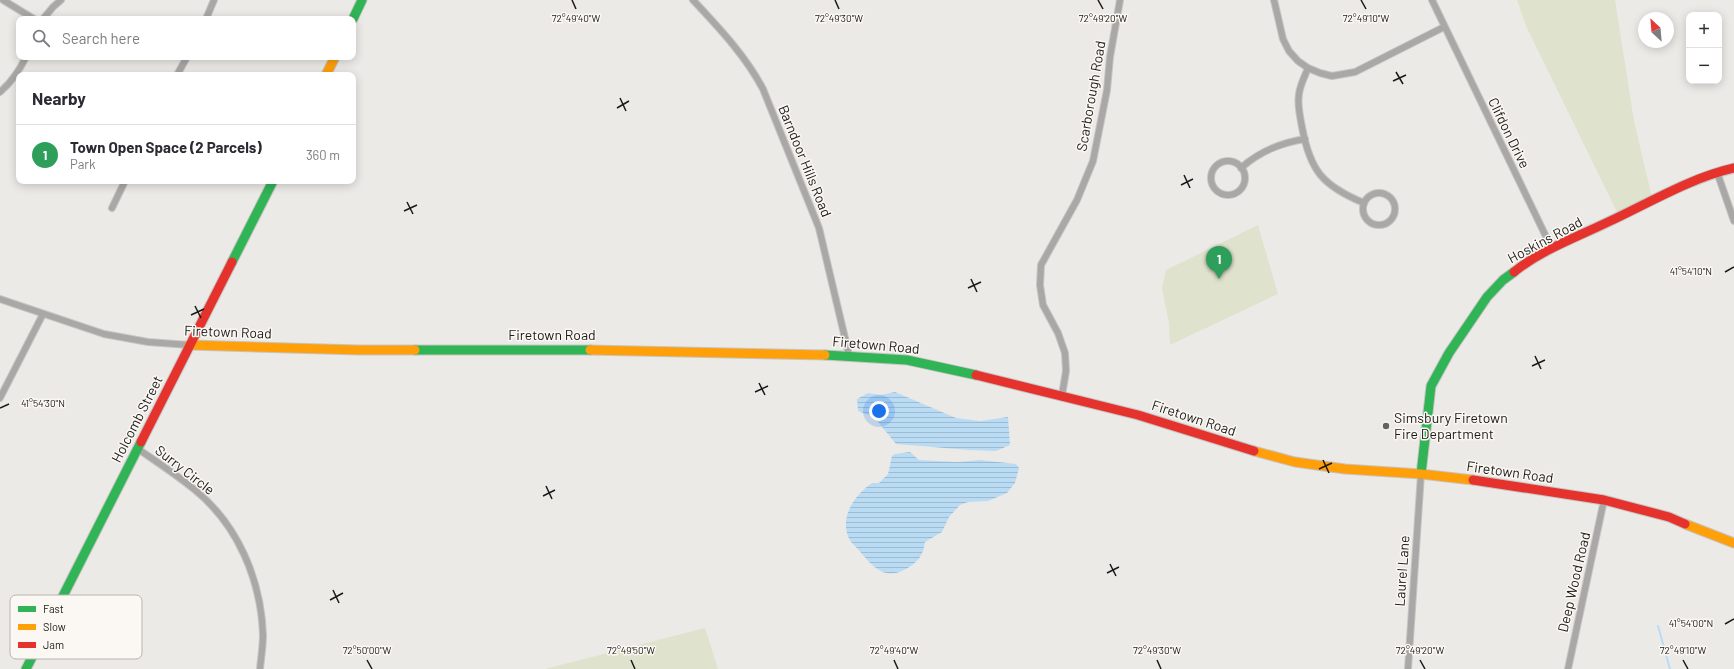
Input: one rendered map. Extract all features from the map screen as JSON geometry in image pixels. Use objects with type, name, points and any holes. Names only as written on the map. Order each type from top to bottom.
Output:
[{"type":"street","points":[[3,0],[29,16]]},
{"type":"street","points":[[46,16],[61,0]]},
{"type":"street","points":[[207,16],[214,0]]},
{"type":"street","points":[[354,16],[362,0]]},
{"type":"street","name":"Barndoor Hills Road","points":[[693,0],[743,56],[763,89],[819,228],[848,355]]},
{"type":"street","name":"Scarborough Road","points":[[1062,395],[1066,371],[1066,357],[1058,334],[1043,305],[1040,285],[1041,265],[1077,200],[1092,161],[1107,90],[1110,57],[1120,0]]},
{"type":"street","points":[[1274,0],[1283,39],[1289,51],[1298,61],[1308,68],[1332,76],[1355,72],[1444,27]]},
{"type":"street","name":"Clifdon Drive","points":[[1432,0],[1552,249]]},
{"type":"street","points":[[18,72],[24,60]]},
{"type":"street","points":[[178,72],[184,60]]},
{"type":"street","points":[[328,72],[334,60]]},
{"type":"street","points":[[1308,68],[1299,92],[1298,104],[1304,139],[1312,162],[1325,180],[1340,193],[1364,203]]},
{"type":"street","points":[[0,92],[8,86],[16,75]]},
{"type":"street","points":[[1241,168],[1262,152],[1281,144],[1304,139]]},
{"type":"street","points":[[1226,162],[1237,164],[1241,168],[1243,172],[1244,184],[1236,192],[1226,195],[1216,190],[1211,180],[1213,170],[1217,166],[1226,162]]},
{"type":"street","name":"Hoskins Road","points":[[1421,474],[1431,386],[1445,359],[1487,297],[1503,280],[1521,266],[1552,249],[1680,188],[1717,172],[1734,168]]},
{"type":"street","points":[[1717,172],[1734,221]]},
{"type":"street","points":[[112,208],[123,184]]},
{"type":"street","name":"Holcomb Street","points":[[64,595],[271,184]]},
{"type":"street","points":[[1382,192],[1392,198],[1395,203],[1395,214],[1389,222],[1379,225],[1374,224],[1365,218],[1363,208],[1364,203],[1371,194],[1382,192]]},
{"type":"street","name":"Firetown Road","points":[[0,299],[104,334],[148,342],[189,345],[359,350],[544,349],[848,355],[921,362],[1138,414],[1250,450],[1295,462],[1345,469],[1421,474],[1497,483],[1604,500],[1669,518],[1734,543]]},
{"type":"street","points":[[0,398],[43,314]]},
{"type":"street","name":"Surry Circle","points":[[138,449],[196,490],[215,510],[237,538],[251,570],[259,601],[263,636],[260,669]]},
{"type":"street","name":"Laurel Lane","points":[[1408,669],[1421,474]]},
{"type":"street","name":"Deep Wood Road","points":[[1568,669],[1604,500]]},
{"type":"street","name":"Holcomb Street","points":[[26,669],[31,659]]},
{"type":"green space","points":[[1517,0],[1615,0],[1634,121],[1652,198],[1618,214],[1527,28]]},
{"type":"green space","points":[[1258,225],[1278,294],[1170,345],[1169,323],[1162,288],[1166,270]]},
{"type":"green space","points":[[705,628],[718,669],[545,669]]},
{"type":"water","points":[[895,392],[956,418],[980,421],[1008,417],[1010,445],[996,451],[896,444],[874,417],[858,411],[857,399],[868,393],[881,395]]},
{"type":"water","points":[[910,452],[919,460],[957,462],[981,460],[1016,464],[1019,468],[1015,483],[1007,493],[988,501],[968,502],[960,505],[949,517],[942,532],[925,542],[921,555],[914,564],[897,573],[888,573],[881,571],[869,562],[851,542],[847,534],[847,517],[859,494],[872,483],[879,483],[888,474],[892,456],[895,454]]},
{"type":"waterway","points":[[1658,626],[1670,669]]},
{"type":"traffic: fast","points":[[354,16],[362,0]]},
{"type":"traffic: fast","points":[[232,262],[271,184]]},
{"type":"traffic: fast","points":[[1421,474],[1431,386],[1449,353],[1487,297],[1503,280],[1514,272]]},
{"type":"traffic: fast","points":[[415,350],[590,350]]},
{"type":"traffic: fast","points":[[825,355],[907,360],[976,375]]},
{"type":"traffic: fast","points":[[63,595],[141,442]]},
{"type":"traffic: fast","points":[[26,669],[31,659]]},
{"type":"traffic: slow","points":[[328,72],[334,60]]},
{"type":"traffic: slow","points":[[189,345],[359,350],[415,350]]},
{"type":"traffic: slow","points":[[590,350],[825,355]]},
{"type":"traffic: slow","points":[[1254,451],[1295,462],[1345,469],[1421,474],[1473,480]]},
{"type":"traffic: slow","points":[[1685,524],[1734,543]]},
{"type":"traffic: jam","points":[[1514,272],[1547,250],[1686,184],[1718,172],[1734,168]]},
{"type":"traffic: jam","points":[[141,442],[232,262]]},
{"type":"traffic: jam","points":[[976,375],[1138,415],[1254,451]]},
{"type":"traffic: jam","points":[[1473,480],[1604,500],[1669,517],[1685,524]]},
{"type":"place","name":"Town Open Space (2 Parcels)","points":[[1219,279]]},
{"type":"place","name":"Simsbury Firetown Fire Department","points":[[1386,426]]}]
